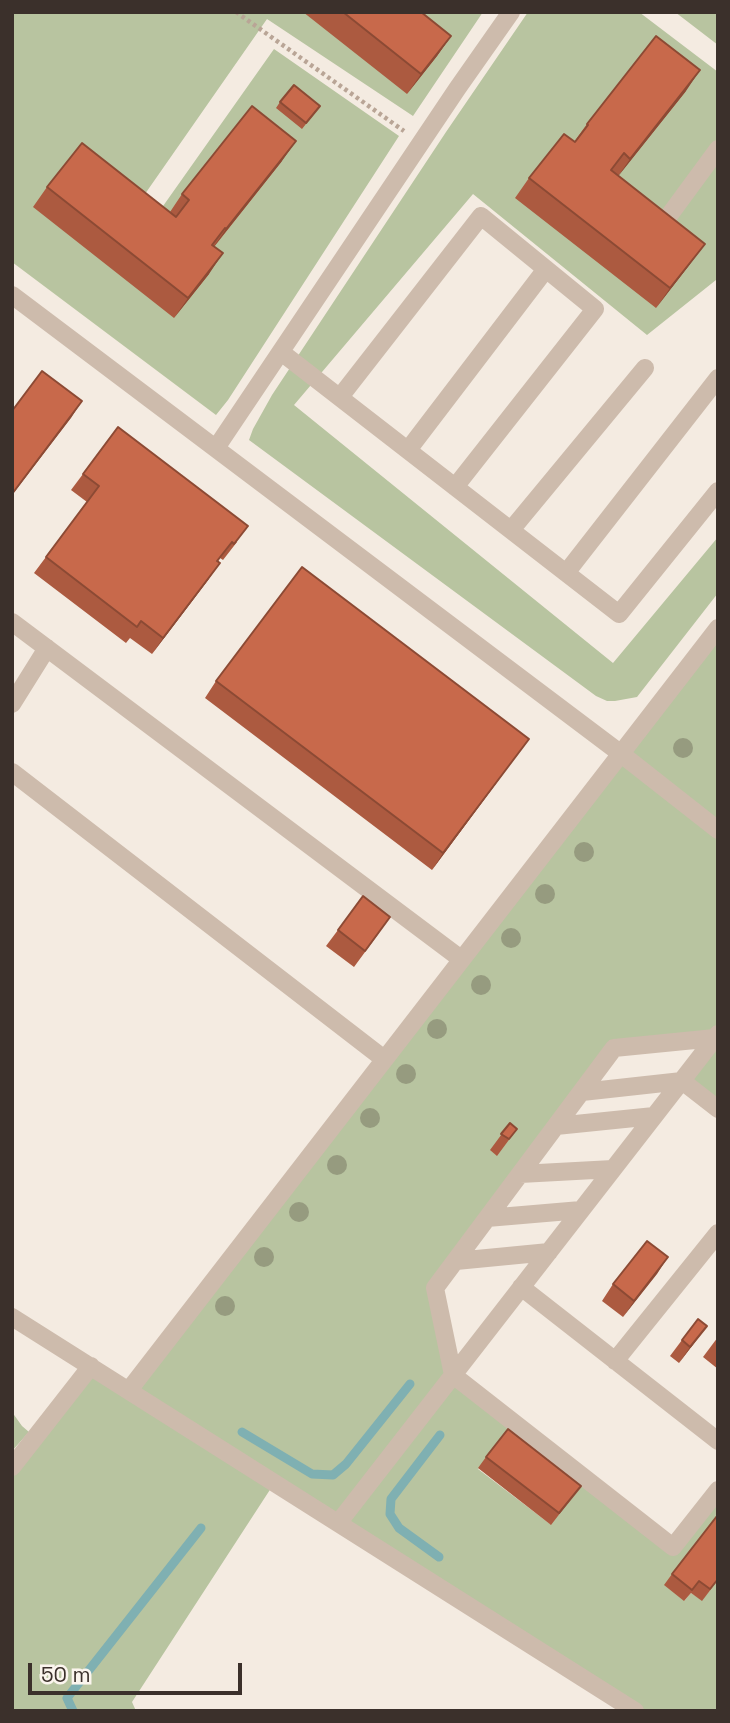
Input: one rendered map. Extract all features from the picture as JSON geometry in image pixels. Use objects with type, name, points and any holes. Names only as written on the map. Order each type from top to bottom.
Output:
[{"type":"lane","points":[[216,449],[420,143],[511,12]]},
{"type":"lane","points":[[668,216],[718,149]]},
{"type":"lane","points":[[340,397],[481,216],[595,309],[455,486]]},
{"type":"lane","points":[[408,450],[546,269]]},
{"type":"lane","points":[[12,295],[620,753],[718,830]]},
{"type":"lane","points":[[281,352],[619,614],[718,491]]},
{"type":"lane","points":[[510,530],[645,368]]},
{"type":"lane","points":[[566,573],[718,378]]},
{"type":"lane","points":[[12,622],[461,960]]},
{"type":"lane","points":[[129,1390],[718,628]]},
{"type":"lane","points":[[12,704],[47,648]]},
{"type":"lane","points":[[12,772],[384,1059]]},
{"type":"lane","points":[[339,1522],[716,1036]]},
{"type":"lane","points":[[716,1036],[614,1048],[435,1288],[453,1375],[673,1547],[718,1490]]},
{"type":"lane","points":[[582,1092],[681,1081],[718,1109]]},
{"type":"lane","points":[[556,1126],[654,1116]]},
{"type":"lane","points":[[520,1174],[613,1169]]},
{"type":"lane","points":[[487,1219],[581,1210]]},
{"type":"lane","points":[[615,1361],[718,1233]]},
{"type":"lane","points":[[456,1261],[548,1252]]},
{"type":"lane","points":[[521,1287],[718,1441]]},
{"type":"lane","points":[[12,1317],[635,1711]]},
{"type":"lane","points":[[12,1467],[91,1366]]},
{"type":"path","points":[[236,12],[420,143]]},
{"type":"green space","points":[[12,12],[483,12],[413,116],[267,19],[138,204],[156,216],[274,49],[399,136],[216,415],[12,262]]},
{"type":"green space","points":[[528,12],[639,12],[718,72],[718,281],[647,335],[473,194],[294,405],[613,663],[718,537],[718,593],[637,697],[615,701],[596,696],[249,440],[272,395]]},
{"type":"green space","points":[[675,12],[718,12],[718,45]]},
{"type":"green space","points":[[718,628],[718,1109],[682,1081],[714,1039],[614,1048],[435,1288],[453,1375],[514,1423],[478,1469],[550,1524],[587,1480],[673,1547],[718,1490],[718,1534],[684,1601],[691,1593],[702,1600],[718,1580],[718,1711],[635,1711],[275,1482],[132,1702],[136,1711],[12,1711],[12,1467],[91,1366],[128,1390]]},
{"type":"green space","points":[[12,1412],[29,1432],[12,1451]]},
{"type":"building","points":[[343,12],[421,12],[451,36],[421,74]]},
{"type":"building","points":[[656,36],[700,70],[630,159],[624,153],[611,170],[705,244],[670,288],[529,178],[564,134],[575,142]]},
{"type":"building","points":[[294,85],[320,106],[306,123],[280,102]]},
{"type":"building","points":[[252,106],[296,141],[212,245],[223,253],[188,298],[47,187],[82,143],[176,217],[189,200],[182,194]]},
{"type":"building","points":[[42,371],[82,401],[12,494],[12,411]]},
{"type":"building","points":[[118,427],[248,526],[217,561],[220,563],[163,638],[141,621],[137,627],[46,557],[99,486],[83,474]]},
{"type":"building","points":[[302,567],[529,739],[443,853],[216,681]]},
{"type":"building","points":[[363,896],[390,917],[365,951],[338,930]]},
{"type":"building","points":[[510,1123],[517,1129],[509,1139],[501,1134]]},
{"type":"building","points":[[647,1241],[668,1257],[634,1301],[613,1284]]},
{"type":"building","points":[[698,1319],[707,1326],[690,1347],[682,1340]]},
{"type":"building","points":[[508,1429],[581,1486],[559,1513],[486,1457]]},
{"type":"building","points":[[717,1516],[718,1579],[710,1589],[699,1581],[692,1590],[672,1574]]},
{"type":"waterway","points":[[242,1432],[312,1474],[333,1475],[346,1464],[410,1384]]},
{"type":"waterway","points":[[439,1557],[399,1528],[390,1514],[391,1499],[440,1435]]},
{"type":"waterway","points":[[73,1711],[67,1698],[201,1528]]}]
